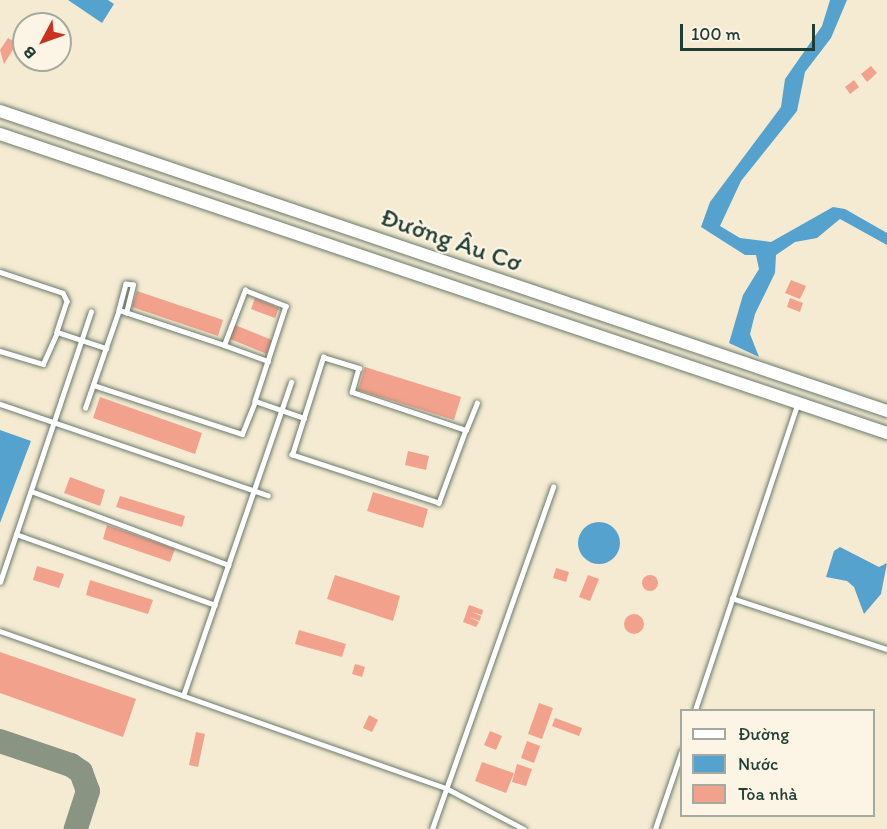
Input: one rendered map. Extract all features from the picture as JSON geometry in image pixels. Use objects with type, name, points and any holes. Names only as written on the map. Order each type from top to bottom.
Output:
[{"type":"street","name":"Đường Âu Cơ","points":[[0,111],[887,411]]},
{"type":"street","name":"Đường Âu Cơ","points":[[0,134],[887,433]]},
{"type":"street","points":[[598,336],[604,316]]},
{"type":"lane","points":[[0,272],[66,296],[57,332],[43,364],[0,351]]},
{"type":"lane","points":[[85,408],[126,284],[133,285],[126,313]]},
{"type":"lane","points":[[93,385],[242,435],[286,306],[245,290],[224,345]]},
{"type":"lane","points":[[119,310],[268,361]]},
{"type":"lane","points":[[0,582],[91,312]]},
{"type":"lane","points":[[57,332],[106,348]]},
{"type":"lane","points":[[466,430],[352,392],[359,368],[323,357],[292,455],[440,503],[477,403]]},
{"type":"lane","points":[[183,696],[291,382]]},
{"type":"lane","points":[[255,401],[304,418]]},
{"type":"lane","points":[[696,709],[798,403]]},
{"type":"lane","points":[[0,404],[267,495]]},
{"type":"lane","points":[[432,829],[553,487]]},
{"type":"lane","points":[[31,491],[229,565]]},
{"type":"lane","points":[[16,534],[215,605]]},
{"type":"lane","points":[[732,598],[887,650]]},
{"type":"lane","points":[[0,631],[446,788],[524,829]]},
{"type":"lane","points":[[655,829],[680,753]]},
{"type":"water","points":[[68,0],[108,0],[114,4],[102,23]]},
{"type":"water","points":[[830,0],[847,0],[831,38],[805,72],[797,111],[741,181],[720,226],[740,238],[771,242],[833,207],[845,209],[887,233],[887,245],[840,219],[817,238],[795,242],[776,255],[775,273],[755,314],[750,334],[759,357],[729,343],[743,295],[759,269],[756,255],[745,255],[701,227],[710,202],[781,107],[785,79],[822,26]]},
{"type":"water","points":[[0,430],[31,441],[0,523]]},
{"type":"water","points":[[599,522],[614,528],[620,543],[614,558],[599,564],[584,558],[578,543],[584,528]]},
{"type":"water","points":[[840,547],[879,567],[887,563],[881,594],[864,614],[854,587],[847,581],[826,577],[834,551]]},
{"type":"building","points":[[8,38],[12,40],[12,51],[4,64],[0,50]]},
{"type":"building","points":[[871,66],[877,73],[867,82],[861,74]]},
{"type":"building","points":[[854,80],[859,87],[850,94],[845,87]]},
{"type":"building","points":[[791,280],[806,286],[800,299],[785,293]]},
{"type":"building","points":[[137,291],[223,320],[218,336],[132,307]]},
{"type":"building","points":[[255,298],[279,308],[275,318],[251,309]]},
{"type":"building","points":[[790,298],[803,303],[800,312],[787,307]]},
{"type":"building","points":[[235,325],[272,340],[267,354],[230,339]]},
{"type":"building","points":[[365,367],[461,397],[454,420],[358,390]]},
{"type":"building","points":[[100,397],[202,433],[195,454],[93,418]]},
{"type":"building","points":[[408,451],[429,456],[426,470],[405,465]]},
{"type":"building","points":[[70,477],[105,490],[100,506],[64,493]]},
{"type":"building","points":[[373,492],[428,509],[423,528],[367,511]]},
{"type":"building","points":[[120,496],[185,516],[182,527],[116,507]]},
{"type":"building","points":[[107,525],[175,549],[170,562],[103,539]]},
{"type":"building","points":[[37,566],[64,574],[59,588],[33,580]]},
{"type":"building","points":[[556,568],[569,572],[566,582],[553,578]]},
{"type":"building","points":[[335,575],[400,596],[393,621],[327,599]]},
{"type":"building","points":[[588,575],[599,579],[590,601],[579,597]]},
{"type":"building","points":[[647,575],[653,575],[658,583],[656,589],[647,591],[642,586],[642,580]]},
{"type":"building","points":[[90,580],[153,600],[148,614],[86,595]]},
{"type":"building","points":[[469,605],[483,610],[482,615],[471,612],[481,616],[480,621],[469,617],[479,622],[476,627],[463,622]]},
{"type":"building","points":[[634,614],[641,617],[644,624],[641,631],[634,634],[627,631],[624,624],[627,617]]},
{"type":"building","points":[[299,630],[346,644],[342,657],[295,644]]},
{"type":"building","points":[[0,652],[136,699],[123,737],[0,693]]},
{"type":"building","points":[[355,664],[365,667],[362,677],[352,674]]},
{"type":"building","points":[[539,703],[553,708],[542,739],[528,734]]},
{"type":"building","points":[[369,715],[378,720],[372,732],[363,728]]},
{"type":"building","points":[[555,718],[582,728],[579,736],[552,726]]},
{"type":"building","points":[[490,731],[502,736],[496,750],[484,745]]},
{"type":"building","points":[[196,732],[205,734],[198,767],[189,765]]},
{"type":"building","points":[[527,741],[540,746],[534,763],[521,758]]},
{"type":"building","points":[[482,762],[514,773],[506,793],[475,781]]},
{"type":"building","points":[[517,764],[532,769],[526,786],[512,782]]},
{"type":"taxiway","points":[[0,741],[71,765],[81,772],[88,791],[76,829]]}]
